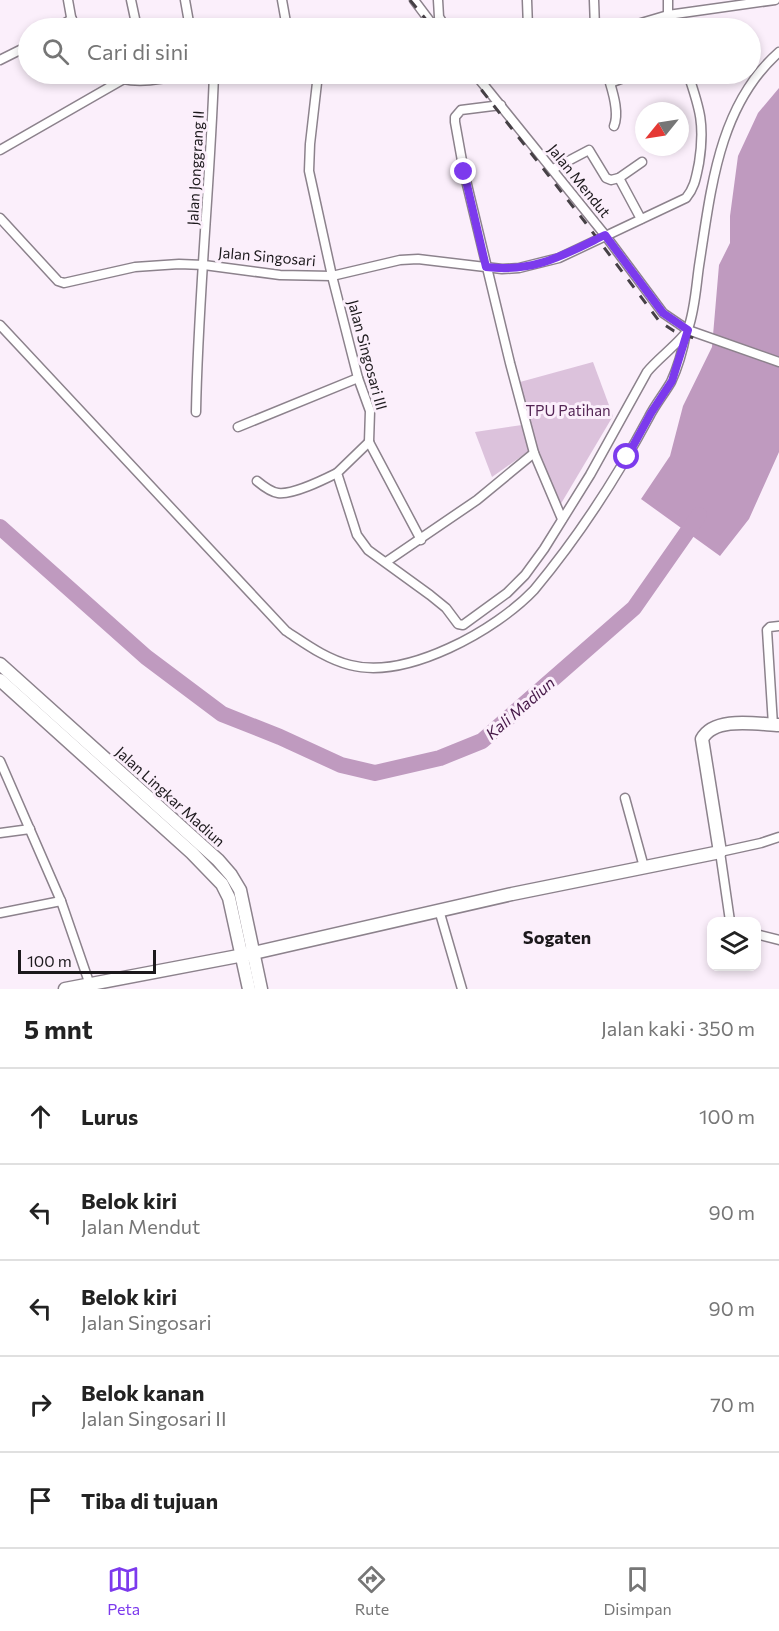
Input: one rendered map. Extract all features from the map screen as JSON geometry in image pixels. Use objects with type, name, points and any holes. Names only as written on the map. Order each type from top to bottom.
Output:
[{"type":"main road","name":"Jalan Lingkar Madiun","points":[[0,664],[218,860],[231,875],[240,890],[249,989]]},
{"type":"main road","name":"Jalan Lingkar Madiun","points":[[0,680],[217,878],[229,898],[261,989]]},
{"type":"main road","points":[[65,989],[247,954],[439,910],[720,852],[702,739],[707,731],[723,724],[776,725]]},
{"type":"street","points":[[68,0],[72,18]]},
{"type":"street","points":[[131,0],[135,18]]},
{"type":"street","points":[[185,0],[188,18]]},
{"type":"street","points":[[282,0],[285,18]]},
{"type":"street","points":[[414,0],[428,18]]},
{"type":"street","points":[[436,18],[439,17],[438,0]]},
{"type":"street","points":[[527,0],[528,18]]},
{"type":"street","points":[[594,0],[595,18]]},
{"type":"street","points":[[668,0],[669,18]]},
{"type":"street","points":[[658,18],[721,4],[775,0]]},
{"type":"street","points":[[0,60],[18,51]]},
{"type":"street","points":[[761,69],[779,52]]},
{"type":"street","points":[[0,150],[115,84]]},
{"type":"street","name":"Jalan Jonggrang II","points":[[196,412],[197,333],[204,265],[213,84]]},
{"type":"street","name":"Jalan Singosari III","points":[[317,84],[309,164],[332,276],[358,378],[370,415],[369,442]]},
{"type":"street","name":"Jalan Mendut","points":[[483,84],[605,235],[663,313],[687,332],[776,361]]},
{"type":"street","points":[[610,84],[615,100],[615,126]]},
{"type":"street","name":"Jalan Singosari","points":[[0,218],[58,281],[64,283],[155,265],[204,265],[280,275],[332,276],[400,260],[418,259],[486,267],[519,268],[559,258],[686,198],[694,188],[703,139],[700,106],[692,84]]},
{"type":"street","points":[[0,325],[286,631],[326,656],[351,666],[377,668],[415,662],[446,651],[504,616],[534,591],[603,499],[651,413],[672,381],[687,332],[710,196],[722,147],[735,108],[749,84]]},
{"type":"street","points":[[501,105],[461,110],[455,117],[464,172],[486,267],[534,453],[562,519]]},
{"type":"street","points":[[553,169],[590,150],[606,178],[611,180],[619,178],[642,162]]},
{"type":"street","points":[[619,178],[641,219]]},
{"type":"street","points":[[337,473],[357,535],[368,550],[446,608],[460,626],[507,594],[525,575],[590,475],[647,372],[655,361],[687,332]]},
{"type":"street","points":[[238,427],[358,378]]},
{"type":"street","points":[[257,482],[274,492],[281,493],[320,481],[337,473],[369,442],[420,540]]},
{"type":"street","points":[[386,562],[477,500],[534,453]]},
{"type":"street","points":[[776,725],[767,630],[770,627],[779,626]]},
{"type":"street","points":[[0,761],[61,901],[90,985]]},
{"type":"street","points":[[625,798],[644,867]]},
{"type":"street","points":[[0,833],[30,829]]},
{"type":"street","points":[[729,917],[720,852],[779,837]]},
{"type":"street","points":[[0,913],[61,901]]},
{"type":"street","points":[[439,910],[462,989]]},
{"type":"street","points":[[761,935],[779,940]]},
{"type":"green space","name":"TPU Patihan","points":[[593,362],[613,416],[559,507],[541,467],[520,382]]},
{"type":"green space","name":"TPU Patihan","points":[[522,425],[529,451],[492,477],[475,432]]},
{"type":"shaded area","points":[[779,88],[779,452],[749,519],[720,556],[641,499],[670,456],[683,406],[712,347],[719,265],[730,243],[730,216],[738,156],[758,113]]},
{"type":"waterway","name":"Kali Madiun","points":[[0,527],[146,657],[222,714],[341,765],[375,773],[440,758],[482,741],[634,608],[699,515]]},
{"type":"railway","points":[[410,0],[425,18]]},
{"type":"railway","points":[[477,84],[659,321],[674,331],[702,341]]},
{"type":"district","name":"Sogaten","points":[[557,938]]},
{"type":"route","points":[[464,172],[486,267],[519,268],[547,262],[605,235],[663,313],[688,330],[672,381],[627,457]]}]
